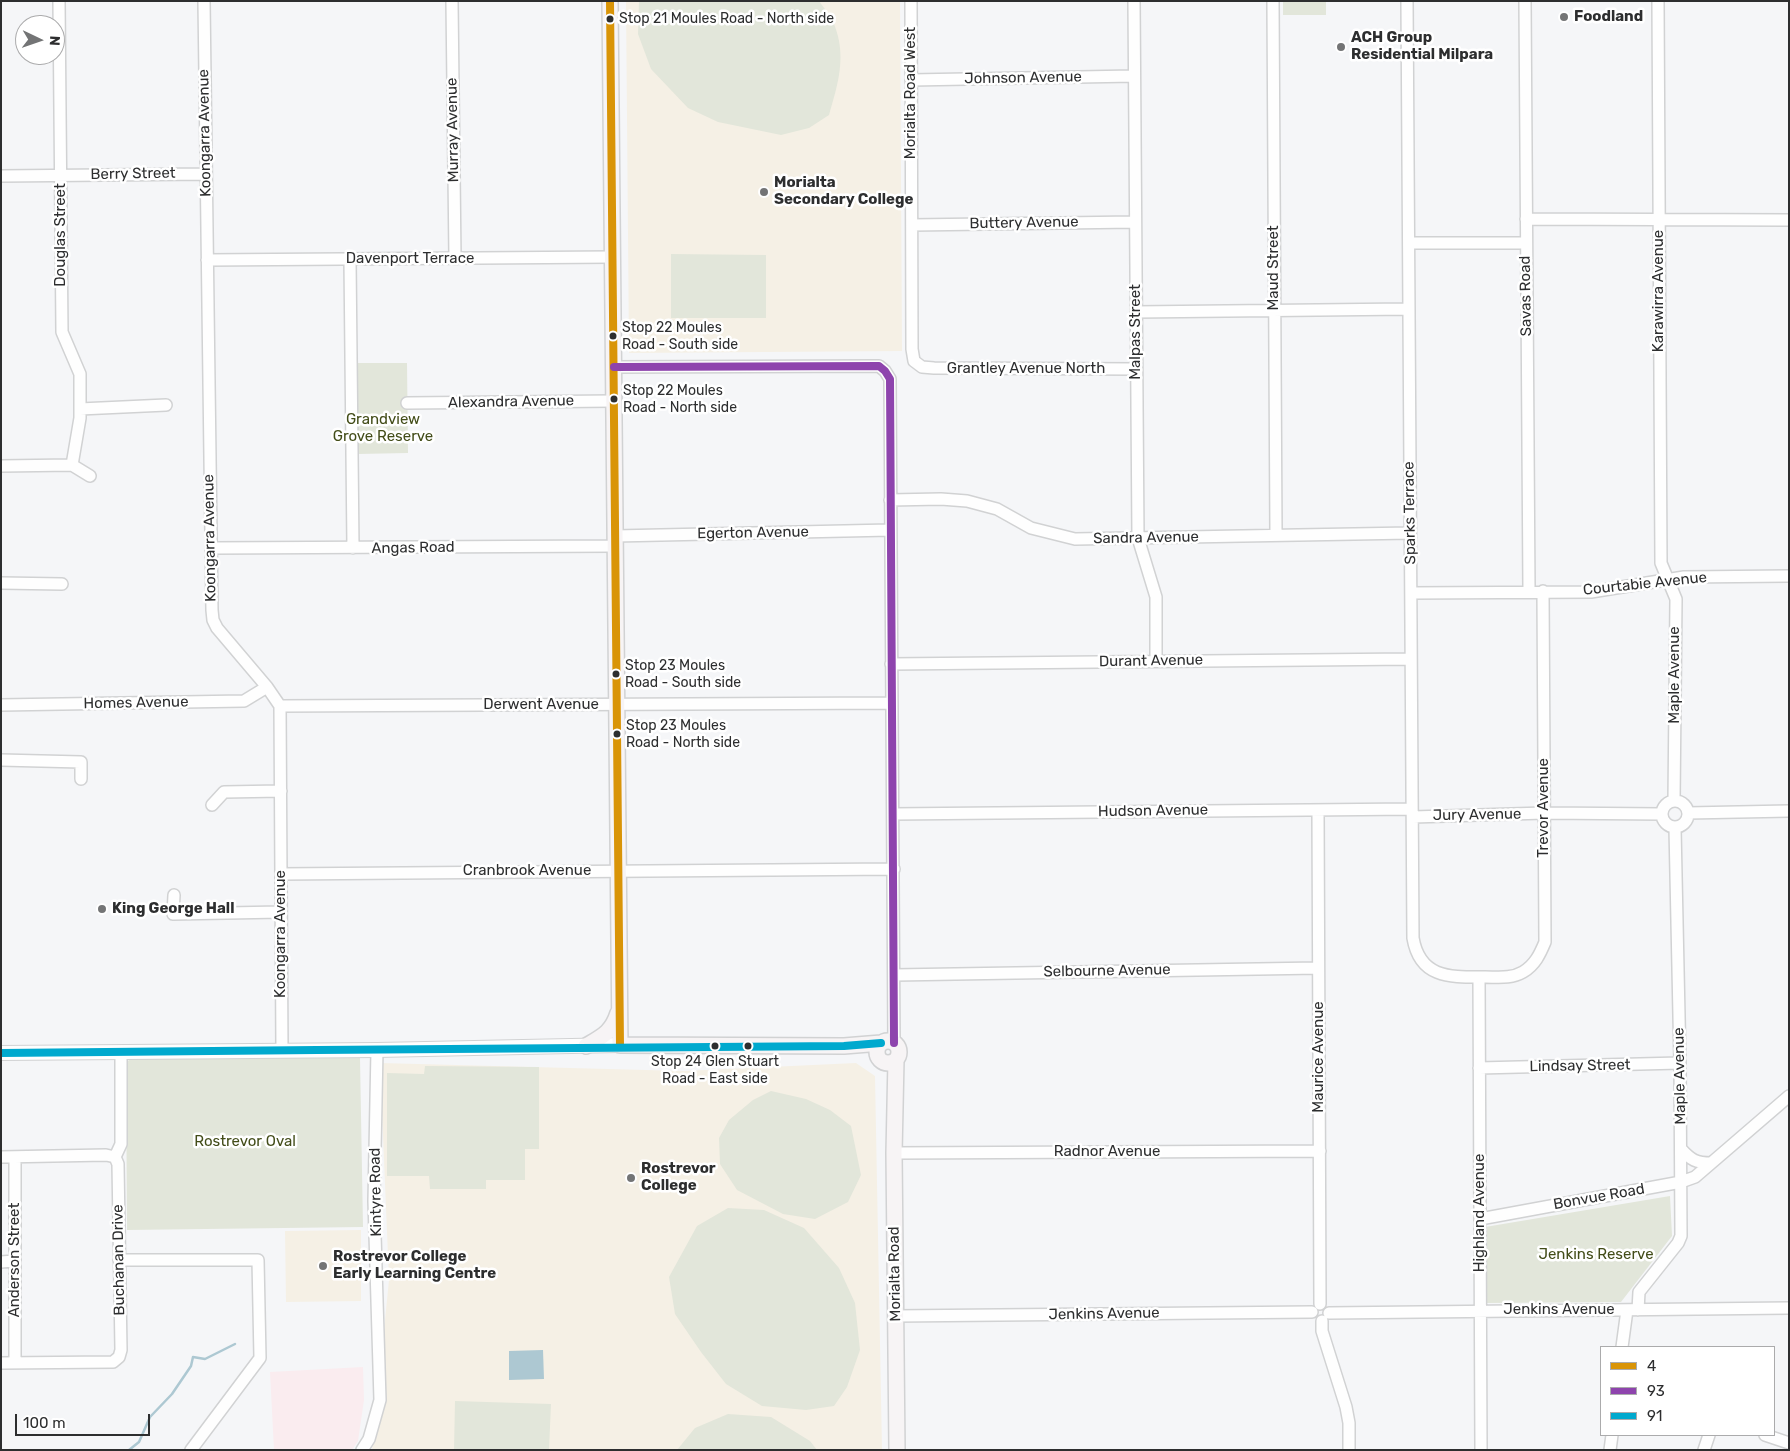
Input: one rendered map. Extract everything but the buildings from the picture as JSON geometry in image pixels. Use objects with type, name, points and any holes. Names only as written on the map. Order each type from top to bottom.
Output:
[{"type":"main road","points":[[610,1],[620,1046],[844,1046],[883,1050]]},
{"type":"main road","points":[[586,1046],[607,1034],[616,1021],[620,1009]]},
{"type":"main road","name":"Morialta Road","points":[[894,1098],[883,1050],[899,1049],[896,1060],[894,1098],[896,1450]]},
{"type":"street","name":"Douglas Street","points":[[59,1],[62,332],[80,374],[80,418],[72,465]]},
{"type":"street","name":"Koongarra Avenue","points":[[204,1],[212,610],[213,620],[217,628],[267,687],[280,706],[282,1051]]},
{"type":"street","name":"Murray Avenue","points":[[452,1],[455,259]]},
{"type":"street","name":"Morialta Road West","points":[[911,1],[912,350],[916,363]]},
{"type":"street","name":"Malpas Street","points":[[1134,1],[1138,538],[1156,597],[1156,661]]},
{"type":"street","name":"Maud Street","points":[[1273,1],[1276,535]]},
{"type":"street","name":"Sparks Terrace","points":[[1407,1],[1413,938],[1419,957],[1438,973],[1450,977],[1478,977]]},
{"type":"street","name":"Savas Road","points":[[1525,1],[1525,243],[1529,591]]},
{"type":"street","name":"Karawirra Avenue","points":[[1658,1],[1661,563],[1667,580]]},
{"type":"street","name":"Johnson Avenue","points":[[911,80],[1134,76]]},
{"type":"street","name":"Berry Street","points":[[1,176],[206,174]]},
{"type":"street","points":[[1526,219],[1789,220]]},
{"type":"street","name":"Buttery Avenue","points":[[912,225],[1135,222]]},
{"type":"street","points":[[1409,244],[1525,243]]},
{"type":"street","name":"Davenport Terrace","points":[[207,260],[613,257]]},
{"type":"street","points":[[350,260],[353,548]]},
{"type":"street","points":[[1136,312],[1408,309]]},
{"type":"street","name":"Grantley Avenue North","points":[[916,363],[922,367],[946,369],[1136,369]]},
{"type":"street","name":"Morialta Road","points":[[614,367],[879,366],[890,379],[895,975],[883,1050]]},
{"type":"street","name":"Alexandra Avenue","points":[[407,404],[614,401]]},
{"type":"street","points":[[80,409],[166,405]]},
{"type":"street","points":[[1,466],[72,465],[90,476]]},
{"type":"street","name":"Sandra Avenue","points":[[890,500],[941,499],[967,501],[997,509],[1031,528],[1075,539],[1410,533]]},
{"type":"street","name":"Egerton Avenue","points":[[615,541],[890,530]]},
{"type":"street","name":"Angas Road","points":[[211,548],[353,548],[615,541]]},
{"type":"street","name":"Courtabie Avenue","points":[[1411,593],[1591,592],[1684,577],[1789,576]]},
{"type":"street","name":"Maple Avenue","points":[[1667,580],[1676,599],[1674,801]]},
{"type":"street","points":[[1,583],[62,584]]},
{"type":"street","name":"Trevor Avenue","points":[[1478,977],[1511,977],[1528,968],[1540,955],[1545,942],[1543,591]]},
{"type":"street","name":"Durant Avenue","points":[[891,664],[1411,659]]},
{"type":"street","name":"Homes Avenue","points":[[1,705],[244,701],[267,687]]},
{"type":"street","name":"Derwent Avenue","points":[[280,706],[892,703]]},
{"type":"street","points":[[1,760],[81,762],[81,779]]},
{"type":"street","points":[[212,804],[224,792],[281,791]]},
{"type":"street","points":[[1674,801],[1682,803],[1688,813],[1686,821],[1680,827],[1675,828],[1664,822],[1662,814],[1664,806],[1674,801]]},
{"type":"street","name":"Hudson Avenue","points":[[893,814],[1318,810],[1412,813]]},
{"type":"street","name":"Maurice Avenue","points":[[1316,1308],[1320,1151],[1318,810]]},
{"type":"street","points":[[1688,813],[1789,811]]},
{"type":"street","name":"Jury Avenue","points":[[1412,813],[1662,814]]},
{"type":"street","name":"Maple Avenue","points":[[1622,1346],[1640,1292],[1681,1236],[1680,1064],[1675,828]]},
{"type":"street","name":"Cranbrook Avenue","points":[[281,874],[894,868]]},
{"type":"street","points":[[174,894],[173,914],[281,912]]},
{"type":"street","name":"Selbourne Avenue","points":[[895,975],[1318,968]]},
{"type":"street","name":"Highland Avenue","points":[[1478,977],[1481,1450]]},
{"type":"street","points":[[1,1053],[620,1046]]},
{"type":"street","name":"Kintyre Road","points":[[362,1450],[369,1440],[380,1400],[374,1202],[377,1050]]},
{"type":"street","points":[[1,1157],[106,1155],[115,1157],[121,1144],[121,1052]]},
{"type":"street","name":"Lindsay Street","points":[[1479,1068],[1680,1064]]},
{"type":"street","name":"Bonvue Road","points":[[1480,1219],[1681,1182],[1695,1177],[1789,1096]]},
{"type":"street","points":[[1681,1149],[1690,1159],[1702,1163],[1711,1163]]},
{"type":"street","name":"Radnor Avenue","points":[[894,1153],[1320,1151]]},
{"type":"street","name":"Anderson Street","points":[[14,1363],[15,1157]]},
{"type":"street","name":"Buchanan Drive","points":[[1,1363],[113,1362],[119,1357],[121,1350],[118,1164],[115,1157]]},
{"type":"street","points":[[119,1260],[258,1260],[260,1358],[190,1450]]},
{"type":"street","points":[[1,1262],[14,1261]]},
{"type":"street","points":[[1316,1308],[1314,1318],[1325,1317],[1322,1331],[1346,1407],[1349,1450]]},
{"type":"street","name":"Jenkins Avenue","points":[[895,1316],[1316,1308]]},
{"type":"street","name":"Jenkins Avenue","points":[[1325,1317],[1481,1311],[1789,1308]]},
{"type":"street","points":[[1610,1450],[1612,1436]]},
{"type":"street","points":[[1704,1450],[1709,1436]]},
{"type":"street","points":[[1767,1436],[1789,1443]]},
{"type":"shaded area","name":"Morialta Secondary College","points":[[626,1],[900,1],[902,351],[629,353]]},
{"type":"shaded area","name":"Rostrevor College","points":[[380,1063],[684,1071],[856,1063],[875,1076],[882,1450],[372,1450],[389,1280]]},
{"type":"shaded area","name":"Rostrevor College Early Learning Centre","points":[[361,1230],[361,1301],[286,1302],[285,1231]]},
{"type":"shaded area","points":[[363,1367],[364,1400],[358,1441],[352,1450],[274,1450],[270,1372]]},
{"type":"green space","points":[[639,1],[819,1],[833,21],[840,47],[840,70],[829,115],[809,128],[781,135],[718,122],[688,108],[651,69],[638,34]]},
{"type":"green space","points":[[1283,1],[1326,1],[1326,15],[1283,15]]},
{"type":"green space","points":[[671,254],[766,255],[766,318],[671,318]]},
{"type":"green space","name":"Grandview Grove Reserve","points":[[357,363],[407,363],[408,453],[358,454]]},
{"type":"green space","name":"Rostrevor Oval","points":[[358,1055],[360,1058],[363,1227],[127,1230],[126,1062],[134,1057]]},
{"type":"green space","points":[[425,1066],[539,1067],[539,1149],[525,1149],[525,1180],[486,1180],[486,1189],[430,1189],[429,1176],[387,1176],[387,1073],[424,1074]]},
{"type":"green space","points":[[771,1091],[806,1099],[830,1110],[851,1126],[861,1175],[848,1202],[815,1219],[783,1214],[737,1190],[720,1164],[719,1138],[729,1120],[753,1100]]},
{"type":"green space","name":"Jenkins Reserve","points":[[1670,1196],[1672,1236],[1621,1302],[1486,1303],[1485,1227]]},
{"type":"green space","points":[[728,1208],[764,1210],[804,1228],[839,1268],[855,1303],[860,1350],[847,1387],[834,1406],[806,1410],[762,1406],[726,1384],[675,1314],[669,1277],[697,1226]]},
{"type":"green space","points":[[455,1401],[551,1404],[549,1450],[454,1450]]},
{"type":"green space","points":[[728,1414],[771,1417],[810,1441],[817,1450],[677,1450],[695,1428]]},
{"type":"water","points":[[543,1350],[544,1379],[509,1380],[509,1351]]},
{"type":"waterway","points":[[129,1450],[139,1442],[150,1417],[172,1394],[191,1366],[193,1357],[205,1359],[235,1344]]},
{"type":"transit line","name":"4","points":[[610,1],[620,1045]]},
{"type":"transit line","name":"93","points":[[614,367],[879,366],[890,379],[894,1043]]},
{"type":"transit line","name":"91","points":[[1,1053],[844,1046],[881,1043]]},
{"type":"place","name":"Foodland","points":[[1564,17]]},
{"type":"place","name":"Stop 21 Moules Road - North side","points":[[610,19]]},
{"type":"place","name":"ACH Group Residential Milpara","points":[[1341,47]]},
{"type":"place","name":"Morialta Secondary College","points":[[764,192]]},
{"type":"place","name":"Stop 22 Moules Road - South side","points":[[613,336]]},
{"type":"place","name":"Stop 22 Moules Road - North side","points":[[614,399]]},
{"type":"place","name":"Stop 23 Moules Road - South side","points":[[616,674]]},
{"type":"place","name":"Stop 23 Moules Road - North side","points":[[617,734]]},
{"type":"place","name":"King George Hall","points":[[102,909]]},
{"type":"place","name":"Stop 24 Glen Stuart Road - East side","points":[[715,1046]]},
{"type":"place","name":"Rostrevor College","points":[[631,1178]]},
{"type":"place","name":"Rostrevor College Early Learning Centre","points":[[323,1266]]}]
